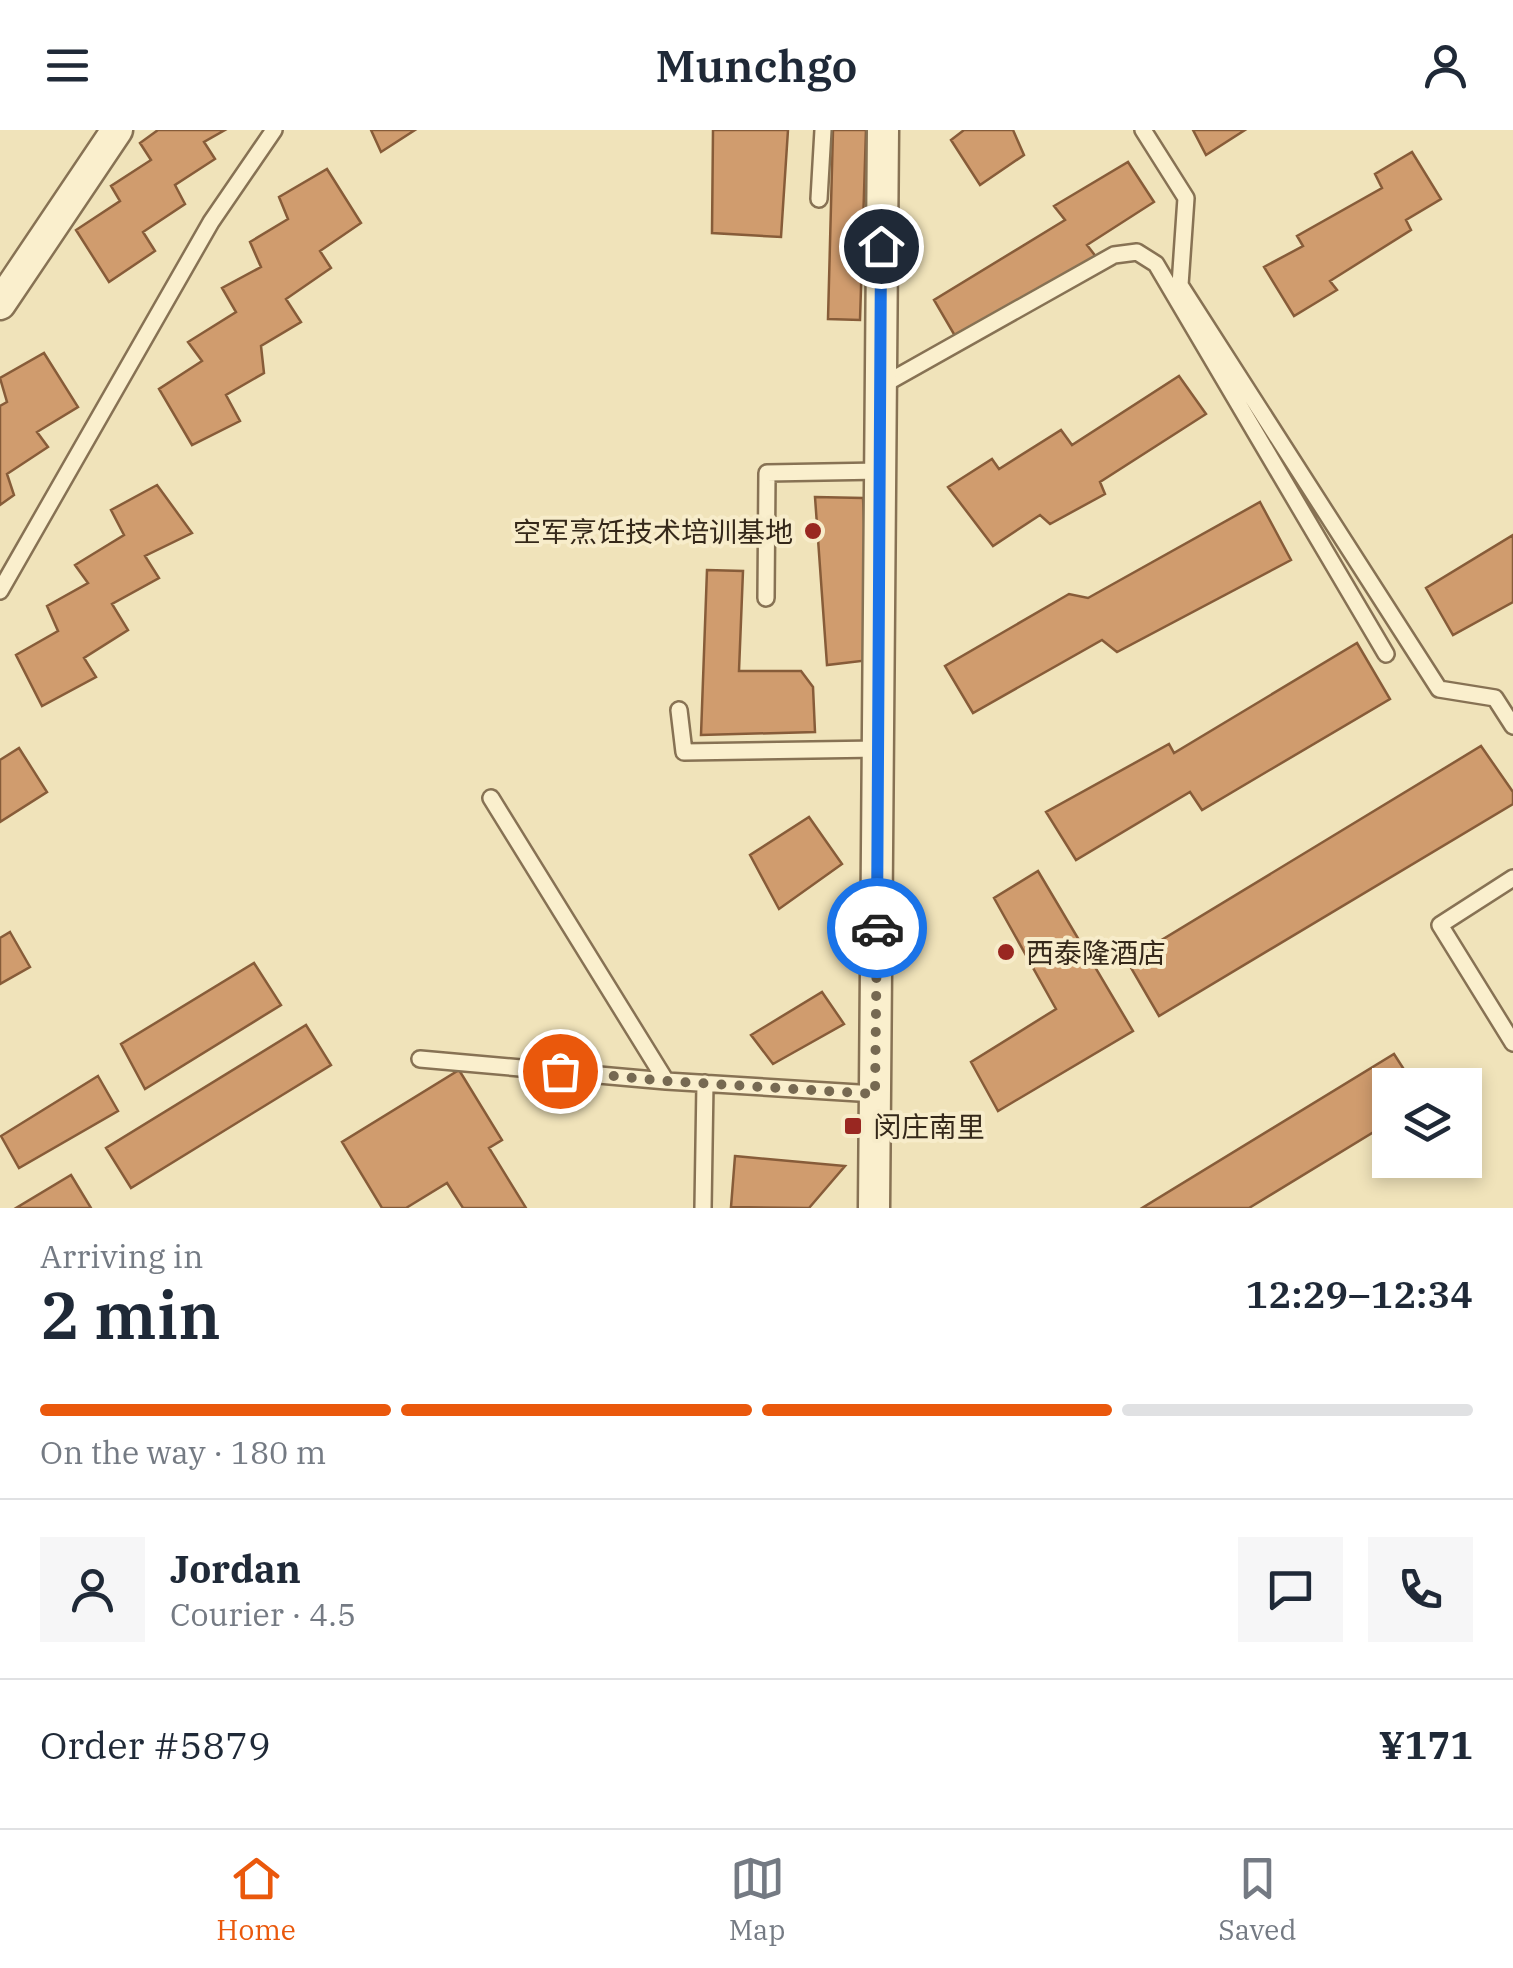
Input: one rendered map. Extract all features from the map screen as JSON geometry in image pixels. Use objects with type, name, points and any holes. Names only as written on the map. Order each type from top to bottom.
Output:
[{"type":"street","points":[[0,304],[117,130]]},
{"type":"street","points":[[874,1208],[883,130]]},
{"type":"lane","points":[[0,591],[211,222],[274,130]]},
{"type":"lane","points":[[819,199],[823,130]]},
{"type":"lane","points":[[1143,130],[1186,198],[1180,285],[1439,688],[1495,698],[1513,726]]},
{"type":"lane","points":[[881,386],[1114,254],[1137,252],[1156,264],[1386,654]]},
{"type":"lane","points":[[766,598],[767,473],[881,471]]},
{"type":"lane","points":[[679,710],[684,752],[879,749]]},
{"type":"lane","points":[[490,798],[666,1081]]},
{"type":"lane","points":[[1513,878],[1440,925],[1513,1042]]},
{"type":"lane","points":[[420,1059],[666,1081],[875,1094]]},
{"type":"lane","points":[[703,1208],[706,1083]]},
{"type":"building","points":[[158,130],[225,130],[204,142],[215,159],[175,185],[185,204],[143,232],[155,251],[109,282],[76,230],[120,201],[111,186],[151,160],[140,143]]},
{"type":"building","points":[[371,130],[415,130],[381,152]]},
{"type":"building","points":[[713,130],[788,130],[781,237],[712,233]]},
{"type":"building","points":[[833,130],[866,130],[860,320],[828,319]]},
{"type":"building","points":[[964,130],[1013,130],[1024,155],[980,185],[951,140]]},
{"type":"building","points":[[1193,130],[1245,130],[1206,155]]},
{"type":"building","points":[[1412,152],[1441,199],[1406,220],[1411,230],[1330,281],[1337,290],[1294,316],[1264,267],[1303,246],[1297,236],[1382,188],[1375,174]]},
{"type":"building","points":[[1128,162],[1154,202],[1087,245],[1097,258],[958,341],[934,300],[1065,220],[1054,206]]},
{"type":"building","points":[[327,169],[361,223],[320,251],[331,268],[286,299],[301,322],[261,346],[264,373],[226,395],[240,421],[192,445],[159,389],[202,361],[188,342],[236,312],[222,288],[261,267],[250,242],[288,219],[279,197]]},
{"type":"building","points":[[44,353],[78,407],[37,432],[48,447],[7,474],[14,495],[0,505],[0,406],[7,402],[0,378]]},
{"type":"building","points":[[1179,376],[1206,414],[1100,482],[1105,494],[1050,524],[1040,515],[993,546],[948,487],[992,459],[999,469],[1061,430],[1072,445]]},
{"type":"building","points":[[157,485],[192,533],[145,556],[159,578],[112,604],[128,630],[84,658],[96,677],[42,706],[16,655],[58,631],[47,606],[88,583],[75,565],[124,535],[111,510]]},
{"type":"building","points":[[815,497],[863,498],[870,660],[827,665]]},
{"type":"building","points":[[1260,502],[1291,560],[1117,652],[1102,640],[973,713],[945,666],[1069,594],[1088,598]]},
{"type":"building","points":[[1513,535],[1513,602],[1453,635],[1426,588]]},
{"type":"building","points":[[707,570],[743,571],[739,671],[801,671],[813,687],[815,732],[701,735]]},
{"type":"building","points":[[1357,643],[1390,699],[1202,810],[1190,792],[1076,860],[1046,812],[1169,744],[1174,753]]},
{"type":"building","points":[[1481,746],[1513,792],[1513,804],[1159,1016],[1127,961]]},
{"type":"building","points":[[19,748],[47,792],[0,822],[0,760]]},
{"type":"building","points":[[809,817],[842,864],[779,909],[750,855]]},
{"type":"building","points":[[1038,871],[1133,1031],[998,1111],[971,1062],[1056,1009],[994,898]]},
{"type":"building","points":[[10,932],[30,967],[0,984],[0,938]]},
{"type":"building","points":[[254,963],[281,1005],[145,1089],[121,1044]]},
{"type":"building","points":[[822,992],[844,1024],[773,1064],[751,1035]]},
{"type":"building","points":[[306,1025],[331,1065],[131,1188],[106,1148]]},
{"type":"building","points":[[1394,1054],[1403,1068],[1372,1068],[1372,1133],[1249,1208],[1142,1208]]},
{"type":"building","points":[[459,1070],[502,1140],[489,1148],[526,1208],[463,1208],[447,1183],[406,1208],[382,1208],[342,1142]]},
{"type":"building","points":[[98,1076],[118,1111],[19,1168],[1,1136]]},
{"type":"building","points":[[735,1156],[845,1166],[809,1208],[731,1207]]},
{"type":"building","points":[[71,1175],[91,1208],[16,1208]]},
{"type":"way so far","points":[[560,1071],[875,1094],[877,928]]},
{"type":"place","name":"空军烹饪技术培训基地","points":[[813,531]]},
{"type":"place","name":"西泰隆酒店","points":[[1006,952]]},
{"type":"place","name":"闵庄南里","points":[[853,1126]]},
{"type":"route","points":[[877,928],[881,246]]}]
